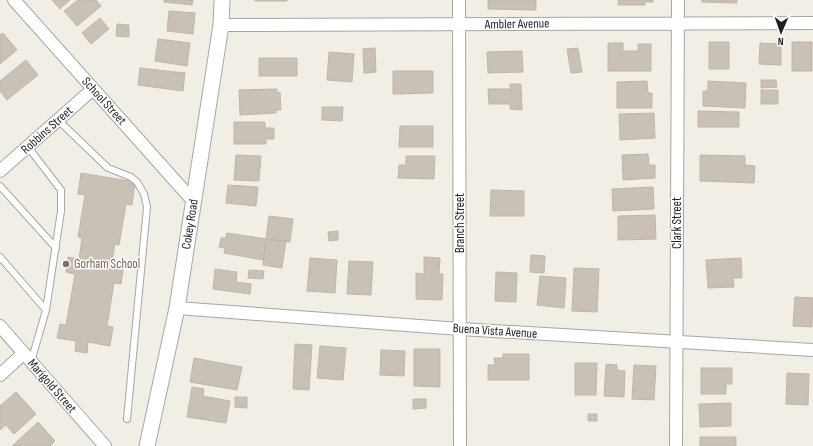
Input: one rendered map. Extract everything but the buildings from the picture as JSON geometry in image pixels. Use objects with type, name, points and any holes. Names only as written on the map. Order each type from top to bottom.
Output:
[{"type":"street","name":"School Street","points":[[14,0],[194,202]]},
{"type":"street","name":"Cokey Road","points":[[147,446],[177,308],[221,25],[222,0]]},
{"type":"street","name":"Branch Street","points":[[459,0],[460,446]]},
{"type":"street","name":"Clark Street","points":[[676,446],[678,0]]},
{"type":"street","name":"Ambler Avenue","points":[[221,25],[813,23]]},
{"type":"street","name":"Robbins Street","points":[[0,171],[93,89]]},
{"type":"street","name":"Buena Vista Avenue","points":[[177,308],[460,329],[813,350]]},
{"type":"street","name":"Marigold Street","points":[[0,326],[105,446]]},
{"type":"street","points":[[0,375],[28,358]]},
{"type":"lane","points":[[58,120],[108,168],[131,177],[137,182],[144,194],[147,207],[127,419]]},
{"type":"lane","points":[[28,146],[61,190],[61,211],[58,236],[46,310],[28,358]]},
{"type":"lane","points":[[0,186],[56,248]]},
{"type":"lane","points":[[0,257],[46,310]]},
{"type":"place","name":"Gorham School","points":[[66,264]]}]
